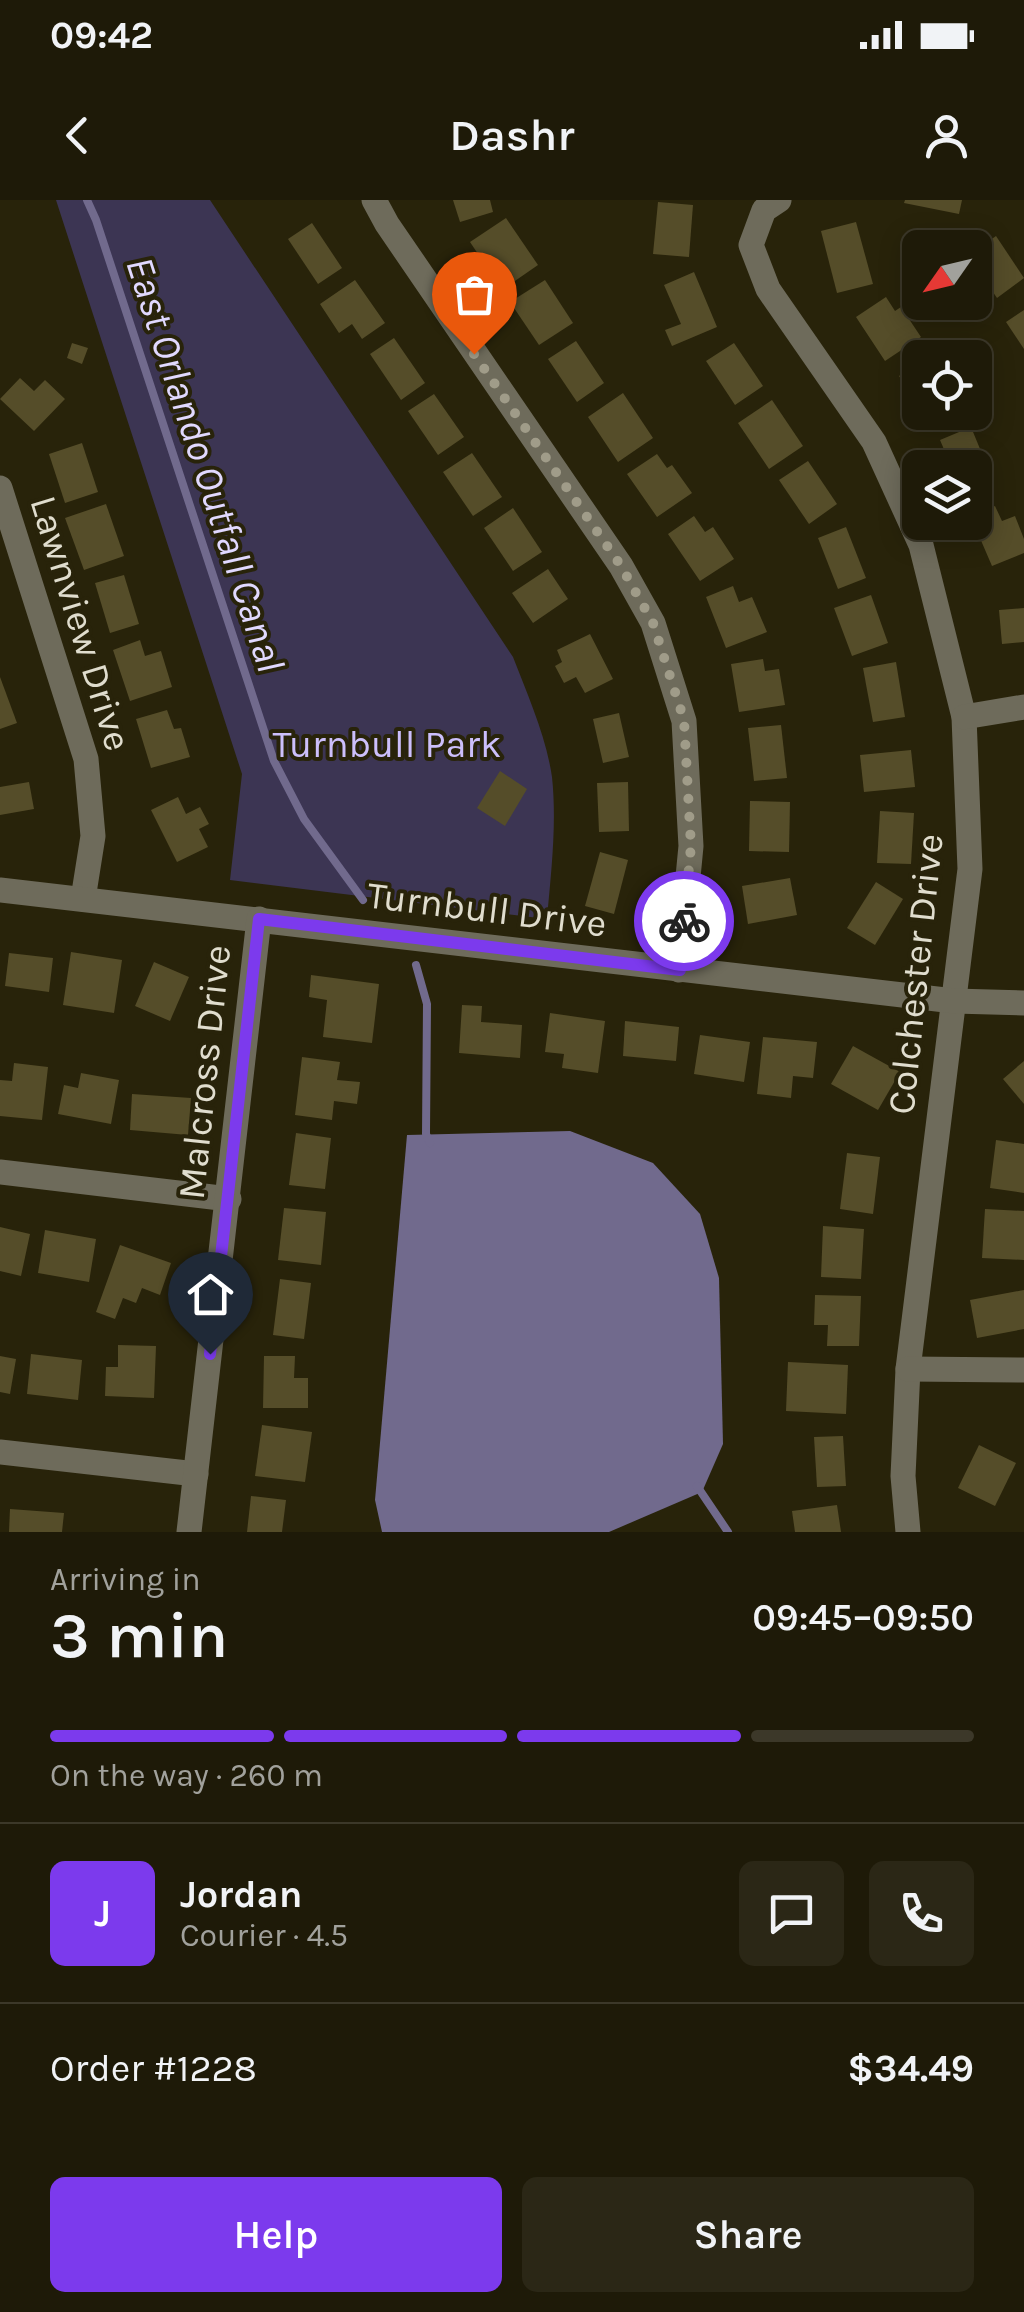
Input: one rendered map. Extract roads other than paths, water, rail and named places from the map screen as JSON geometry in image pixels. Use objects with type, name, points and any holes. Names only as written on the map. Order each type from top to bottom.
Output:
[{"type":"street","points":[[374,200],[621,566],[653,623],[684,720],[691,846],[680,970]]},
{"type":"street","name":"Colchester Drive","points":[[779,200],[764,210],[751,245],[768,289],[874,442],[921,545],[964,717],[970,869],[908,1370],[902,1476],[908,1532]]},
{"type":"street","name":"Lawnview Drive","points":[[0,488],[86,760],[93,836],[83,900]]},
{"type":"street","points":[[964,717],[1024,707]]},
{"type":"street","name":"Turnbull Drive","points":[[0,890],[954,1001],[1024,1004]]},
{"type":"street","name":"Malcross Drive","points":[[189,1532],[259,919]]},
{"type":"street","points":[[0,1172],[229,1199]]},
{"type":"street","points":[[908,1370],[1024,1370]]},
{"type":"street","points":[[0,1452],[196,1474]]},
{"type":"waterway","name":"East Orlando Outfall Canal","points":[[87,200],[274,761],[304,819],[363,900]]},
{"type":"waterway","name":"East Orlando Outfall Canal","points":[[416,965],[427,1004],[426,1134],[430,1143]]},
{"type":"waterway","name":"East Orlando Outfall Canal","points":[[697,1486],[728,1532]]},
{"type":"park label","name":"Turnbull Park","points":[[387,744]]}]
